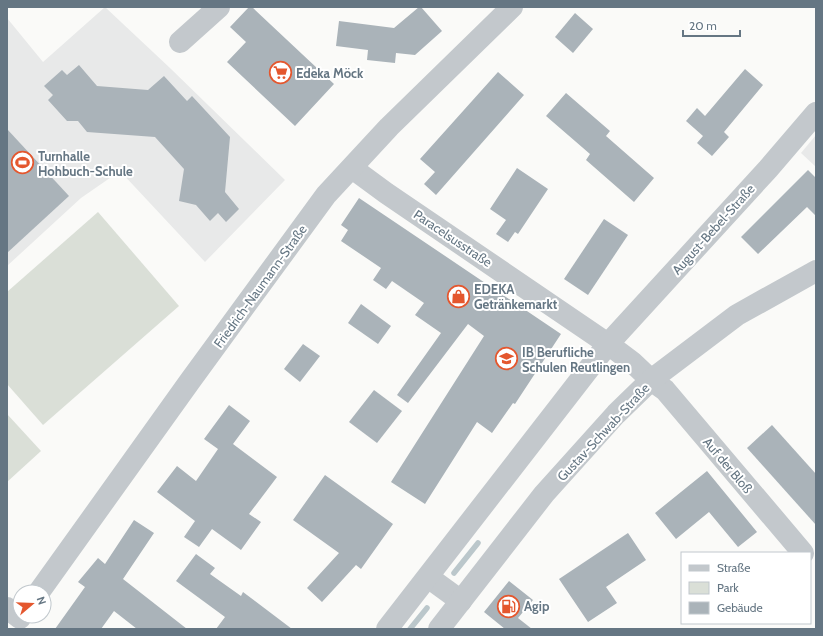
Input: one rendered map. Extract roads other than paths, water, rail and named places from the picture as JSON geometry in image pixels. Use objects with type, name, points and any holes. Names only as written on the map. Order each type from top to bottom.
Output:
[{"type":"street","points":[[180,42],[219,7]]},
{"type":"street","name":"Friedrich-Naumann-Straße","points":[[45,584],[326,195],[390,127],[512,7]]},
{"type":"street","name":"August-Bebel-Straße","points":[[608,344],[768,169],[816,113]]},
{"type":"street","name":"Paracelsusstraße","points":[[352,168],[386,193],[608,344],[632,362],[651,380]]},
{"type":"street","name":"Gustav-Schwab-Straße","points":[[439,629],[544,494],[616,414],[651,380],[737,315],[816,271]]},
{"type":"street","points":[[387,629],[608,344]]},
{"type":"street","name":"Auf der Bloß","points":[[651,380],[665,390],[802,552]]},
{"type":"street","points":[[428,577],[461,602]]},
{"type":"waterway","points":[[454,573],[478,543]]},
{"type":"waterway","points":[[410,629],[427,608]]},
{"type":"place","name":"Edeka Möck","points":[[281,73]]},
{"type":"place","name":"Turnhalle Hohbuch-Schule","points":[[23,163]]},
{"type":"place","name":"EDEKA Getränkemarkt","points":[[459,296]]},
{"type":"place","name":"IB Berufliche Schulen Reutlingen","points":[[507,359]]},
{"type":"place","name":"Agip","points":[[508,606]]}]
